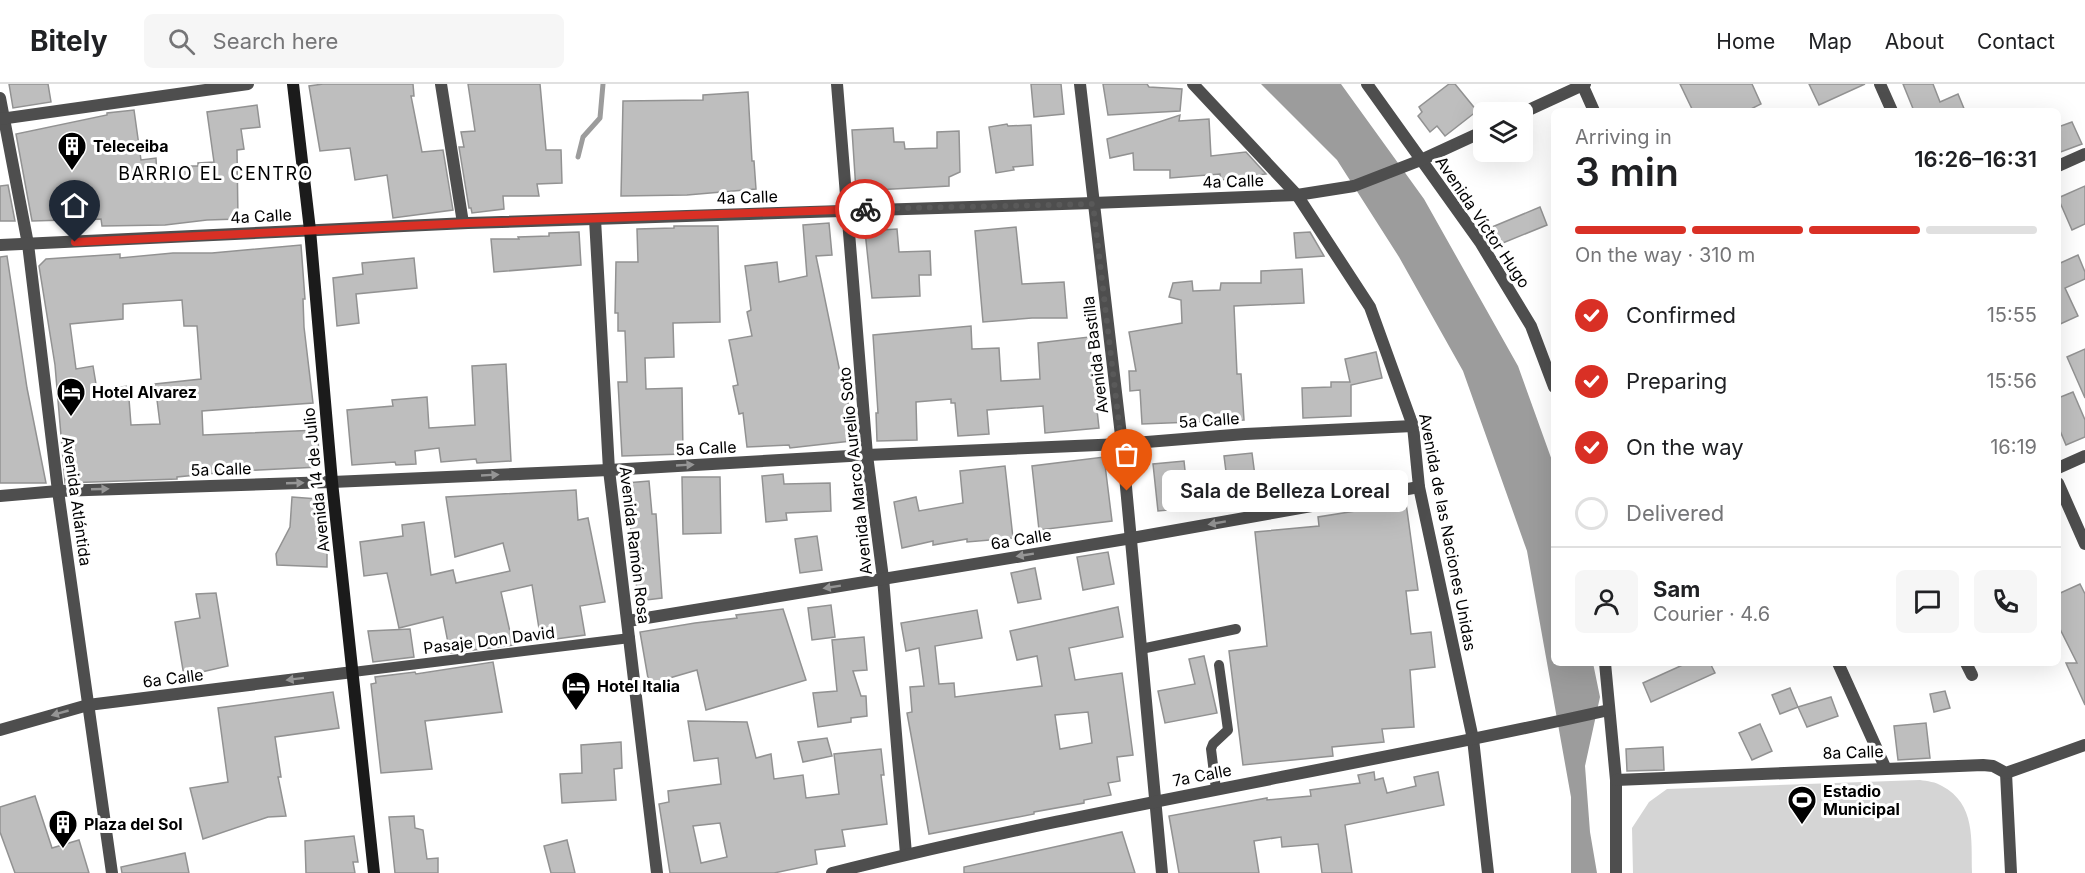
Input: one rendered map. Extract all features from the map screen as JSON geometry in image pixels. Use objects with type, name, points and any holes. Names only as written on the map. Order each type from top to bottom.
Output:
[{"type":"street","points":[[2,119],[248,84]]},
{"type":"street","name":"Avenida 14 de Julio","points":[[293,84],[310,230],[332,482],[374,873]]},
{"type":"street","points":[[441,84],[463,224]]},
{"type":"street","name":"Avenida Marco Aurelio Soto","points":[[837,84],[867,455],[883,578],[906,854]]},
{"type":"street","name":"Avenida Bastilla","points":[[1080,84],[1122,444],[1162,873]]},
{"type":"street","name":"Avenida de las Naciones Unidas","points":[[1193,84],[1297,195],[1370,307],[1413,426],[1419,487],[1473,739],[1488,873]]},
{"type":"street","name":"Avenida Víctor Hugo","points":[[1367,84],[1480,242],[1531,326],[1551,379]]},
{"type":"street","points":[[1533,108],[1583,84],[1593,108]]},
{"type":"street","points":[[1880,84],[1891,108]]},
{"type":"street","name":"Avenida Atlántida","points":[[0,98],[2,119],[28,244],[58,491],[112,873]]},
{"type":"street","name":"4a Calle","points":[[0,245],[463,224],[846,210],[1093,204],[1297,195],[1354,186],[1402,168],[1473,136]]},
{"type":"street","points":[[2061,165],[2085,154]]},
{"type":"street","name":"Avenida Ramón Rosa","points":[[595,219],[609,470],[657,873]]},
{"type":"street","name":"5a Calle","points":[[0,496],[58,491],[609,470],[867,455],[1122,444],[1245,434],[1413,426]]},
{"type":"street","points":[[2061,467],[2085,456]]},
{"type":"street","name":"6a Calle","points":[[628,621],[1131,538],[1419,487]]},
{"type":"street","points":[[2061,490],[2085,544]]},
{"type":"street","points":[[1609,666],[1609,710],[1616,780],[1616,873]]},
{"type":"street","points":[[1839,666],[1885,768]]},
{"type":"street","points":[[1968,666],[1972,675]]},
{"type":"street","name":"6a Calle","points":[[0,730],[88,705],[353,672]]},
{"type":"street","name":"7a Calle","points":[[832,873],[906,854],[1155,801],[1500,734],[1609,710]]},
{"type":"street","points":[[2011,873],[2006,773],[2085,745]]},
{"type":"street","name":"8a Calle","points":[[1616,780],[1983,765],[1993,766],[2006,773]]},
{"type":"lane","points":[[1141,649],[1236,629]]},
{"type":"lane","name":"Pasaje Don David","points":[[353,672],[630,638]]},
{"type":"lane","points":[[1216,789],[1211,749],[1213,744],[1228,730],[1219,665]]},
{"type":"shaded area","points":[[1261,84],[1341,84],[1424,199],[1518,366],[1551,458],[1551,666],[1594,666],[1600,697],[1585,766],[1590,832],[1597,873],[1571,873],[1571,797],[1527,551],[1463,371],[1399,257],[1337,160]]},
{"type":"shaded area","name":"Estadio Municipal","points":[[1920,780],[1940,785],[1961,803],[1966,813],[1971,836],[1972,873],[1633,873],[1632,828],[1649,802],[1667,789]]},
{"type":"building","points":[[9,84],[48,84],[51,102],[13,108]]},
{"type":"building","points":[[413,84],[414,96],[411,96],[422,152],[443,150],[453,210],[393,218],[387,175],[355,180],[350,148],[320,151],[309,86]]},
{"type":"building","points":[[468,84],[540,84],[546,150],[561,150],[562,183],[537,184],[539,196],[503,196],[504,209],[472,213],[469,208],[459,147],[464,147],[461,132],[475,131]]},
{"type":"building","points":[[1031,84],[1061,84],[1064,114],[1034,117]]},
{"type":"building","points":[[1103,84],[1147,84],[1149,87],[1182,89],[1180,111],[1108,115]]},
{"type":"building","points":[[1449,84],[1455,84],[1473,106],[1473,114],[1445,136],[1437,126],[1430,132],[1418,116],[1422,112],[1419,107]]},
{"type":"building","points":[[1680,84],[1752,84],[1761,104],[1753,108],[1692,108]]},
{"type":"building","points":[[1809,84],[1865,84],[1819,105]]},
{"type":"building","points":[[1903,84],[1933,84],[1940,102],[1958,94],[1964,108],[1913,108]]},
{"type":"building","points":[[748,92],[756,189],[687,195],[621,196],[623,101],[703,100],[703,95]]},
{"type":"building","points":[[257,105],[260,127],[241,129],[244,149],[237,150],[238,219],[165,225],[102,226],[101,219],[32,221],[16,134],[107,115],[107,113],[134,110],[141,160],[156,158],[157,176],[182,166],[198,166],[198,163],[214,162],[207,112]]},
{"type":"building","points":[[1180,115],[1179,121],[1209,119],[1211,156],[1246,152],[1266,174],[1221,180],[1220,174],[1170,178],[1170,170],[1134,170],[1133,153],[1110,158],[1107,139]]},
{"type":"building","points":[[2072,122],[2082,144],[2061,152],[2061,126]]},
{"type":"building","points":[[1007,124],[1008,126],[1031,125],[1033,165],[1013,167],[1014,170],[996,173],[989,127]]},
{"type":"building","points":[[893,128],[894,142],[904,142],[905,149],[937,148],[937,132],[959,131],[960,172],[949,177],[949,186],[856,191],[852,130]]},
{"type":"building","points":[[8,185],[15,221],[0,221],[0,186]]},
{"type":"building","points":[[2085,186],[2085,224],[2072,230],[2061,205],[2061,197]]},
{"type":"building","points":[[1540,207],[1547,225],[1493,247],[1485,230]]},
{"type":"building","points":[[829,223],[832,255],[816,256],[843,387],[847,387],[851,441],[790,448],[789,445],[747,447],[743,413],[739,414],[733,386],[738,385],[729,340],[752,336],[747,312],[751,310],[745,266],[777,262],[779,282],[807,276],[803,225]]},
{"type":"building","points":[[674,226],[718,226],[720,322],[673,323],[674,357],[645,358],[646,389],[682,388],[683,454],[622,456],[618,382],[627,382],[625,331],[618,331],[618,313],[615,313],[616,262],[638,262],[637,229],[674,228]]},
{"type":"building","points":[[1016,227],[1022,284],[1064,282],[1067,318],[983,322],[975,231]]},
{"type":"building","points":[[897,229],[899,252],[930,251],[931,275],[919,275],[920,296],[872,298],[865,231]]},
{"type":"building","points":[[579,232],[581,265],[494,272],[491,239],[519,239],[518,237],[549,236],[549,233]]},
{"type":"building","points":[[1310,232],[1324,256],[1296,258],[1294,233]]},
{"type":"building","points":[[301,245],[305,299],[303,299],[304,327],[313,403],[202,411],[203,435],[318,430],[319,467],[237,471],[177,477],[177,479],[65,483],[55,365],[39,266],[46,259],[120,254],[120,258],[173,253],[212,253]],"holes":[[[182,300],[184,326],[197,326],[201,379],[155,384],[160,424],[131,425],[128,386],[97,390],[93,366],[76,369],[70,324],[123,319],[123,304]]]},
{"type":"building","points":[[2078,255],[2085,272],[2085,279],[2065,288],[2078,316],[2061,324],[2061,263]]},
{"type":"building","points":[[7,256],[27,388],[46,483],[0,483],[0,257]]},
{"type":"building","points":[[414,258],[417,288],[356,294],[359,323],[337,326],[333,278],[363,274],[362,263]]},
{"type":"building","points":[[1302,269],[1304,303],[1234,306],[1237,374],[1241,374],[1244,420],[1142,424],[1140,390],[1130,391],[1129,371],[1136,371],[1129,332],[1182,323],[1181,300],[1169,297],[1173,283],[1192,281],[1193,291],[1220,290],[1221,283],[1261,283],[1261,271]]},
{"type":"building","points":[[971,326],[972,349],[999,348],[1001,381],[1040,379],[1038,343],[1089,337],[1099,428],[1045,433],[1043,406],[987,410],[989,434],[958,436],[955,403],[951,403],[951,399],[916,402],[917,440],[877,441],[876,413],[878,413],[873,335]]},
{"type":"building","points":[[2085,349],[2085,398],[2067,357]]},
{"type":"building","points":[[1376,352],[1382,378],[1351,385],[1351,416],[1303,418],[1302,388],[1331,387],[1331,382],[1350,382],[1345,359]]},
{"type":"building","points":[[506,364],[511,461],[477,463],[476,459],[441,462],[439,448],[415,451],[416,464],[396,465],[395,462],[352,465],[347,410],[393,406],[392,400],[427,397],[429,428],[475,425],[472,366]]},
{"type":"building","points":[[2073,392],[2085,420],[2085,437],[2066,445],[2061,433],[2061,397]]},
{"type":"building","points":[[1252,453],[1258,499],[1230,503],[1224,456]]},
{"type":"building","points":[[1104,457],[1112,521],[1039,530],[1032,466]]},
{"type":"building","points":[[1184,461],[1189,508],[1158,511],[1153,464]]},
{"type":"building","points":[[1005,466],[1013,538],[967,542],[967,539],[933,545],[933,541],[902,548],[894,502],[916,497],[919,511],[963,503],[960,471]]},
{"type":"building","points":[[783,474],[784,484],[830,483],[831,511],[786,513],[787,520],[766,522],[762,476]]},
{"type":"building","points":[[682,477],[720,477],[721,533],[683,534]]},
{"type":"building","points":[[649,481],[652,514],[656,514],[662,598],[638,601],[626,483]]},
{"type":"building","points":[[576,490],[578,520],[588,518],[605,602],[580,606],[585,635],[541,641],[532,585],[501,592],[513,645],[450,653],[443,617],[399,628],[387,573],[364,576],[360,542],[403,536],[402,525],[424,522],[431,575],[453,570],[456,583],[510,571],[503,543],[455,557],[446,497]]},
{"type":"building","points":[[292,497],[318,499],[327,510],[327,567],[277,565],[276,554],[290,527]]},
{"type":"building","points":[[1406,503],[1418,590],[1406,591],[1411,634],[1431,632],[1435,667],[1410,670],[1414,727],[1382,729],[1384,742],[1332,747],[1333,756],[1243,765],[1229,651],[1267,646],[1255,532],[1319,526],[1318,517]]},
{"type":"building","points":[[817,536],[822,570],[800,573],[795,539]]},
{"type":"building","points":[[1108,552],[1114,584],[1083,590],[1077,557]]},
{"type":"building","points":[[1035,568],[1041,599],[1018,603],[1011,573]]},
{"type":"building","points":[[2080,584],[2085,594],[2085,705],[2066,663],[2077,663],[2061,631],[2061,593]]},
{"type":"building","points":[[216,593],[228,666],[184,676],[175,622],[200,618],[196,594]]},
{"type":"building","points":[[831,605],[835,637],[812,640],[808,608]]},
{"type":"building","points":[[1118,607],[1123,637],[1069,648],[1075,680],[1122,673],[1133,755],[1117,757],[1120,781],[1108,783],[1111,795],[1084,800],[1084,803],[1034,812],[1034,814],[929,834],[907,713],[912,712],[910,687],[924,686],[919,648],[906,651],[901,623],[977,610],[982,638],[935,646],[939,684],[954,683],[955,697],[1042,686],[1037,656],[1017,660],[1010,631]],"holes":[[[1088,712],[1092,743],[1060,749],[1055,715]]]},
{"type":"building","points":[[783,609],[806,680],[706,710],[697,670],[649,684],[640,632]]},
{"type":"building","points":[[410,629],[414,657],[373,662],[368,631]]},
{"type":"building","points":[[864,637],[867,670],[853,671],[861,696],[866,696],[867,716],[851,718],[851,722],[818,727],[813,693],[837,691],[832,640]]},
{"type":"building","points":[[1204,656],[1217,713],[1165,723],[1158,691],[1195,684],[1189,659]]},
{"type":"building","points":[[493,662],[502,712],[425,721],[432,769],[381,773],[371,684],[376,683],[375,677],[415,672],[416,674]]},
{"type":"building","points":[[1680,666],[1712,666],[1715,673],[1651,702],[1643,683]]},
{"type":"building","points":[[1790,688],[1798,707],[1780,714],[1772,695]]},
{"type":"building","points":[[1945,691],[1950,708],[1934,712],[1930,694]]},
{"type":"building","points":[[333,692],[339,728],[275,737],[281,777],[278,777],[286,816],[268,817],[203,839],[190,788],[228,782],[218,708]]},
{"type":"building","points":[[1831,697],[1838,716],[1807,727],[1798,707]]},
{"type":"building","points":[[688,721],[747,722],[756,758],[771,754],[774,779],[803,775],[806,798],[839,794],[834,754],[881,749],[884,775],[881,775],[887,824],[842,830],[845,846],[815,850],[817,864],[774,873],[670,873],[659,804],[669,802],[668,791],[721,784],[718,758],[694,761]],"holes":[[[720,823],[727,857],[701,863],[693,826]]]},
{"type":"building","points":[[1926,723],[1930,758],[1898,760],[1894,726]]},
{"type":"building","points":[[1760,724],[1772,751],[1752,760],[1739,733]]},
{"type":"building","points":[[827,738],[832,756],[803,762],[798,742]]},
{"type":"building","points":[[621,742],[622,768],[614,769],[616,800],[562,803],[560,774],[582,773],[581,745]]},
{"type":"building","points":[[1663,747],[1664,770],[1627,771],[1626,749]]},
{"type":"building","points":[[1374,772],[1375,780],[1383,778],[1387,793],[1416,786],[1414,777],[1438,772],[1444,805],[1345,825],[1352,873],[1322,873],[1318,844],[1282,847],[1281,837],[1254,841],[1259,873],[1179,873],[1169,816],[1267,798],[1267,800],[1311,796],[1310,790],[1360,783],[1358,775]]},
{"type":"building","points":[[35,796],[52,848],[79,840],[89,873],[15,873],[0,832],[0,807]]},
{"type":"building","points":[[414,816],[415,828],[423,830],[427,859],[438,858],[438,873],[395,873],[389,817]]},
{"type":"building","points":[[1122,832],[1135,873],[964,873],[964,867]]},
{"type":"building","points":[[354,836],[358,862],[353,862],[355,873],[306,873],[305,841]]},
{"type":"building","points":[[567,840],[575,873],[551,873],[544,846]]},
{"type":"building","points":[[185,853],[189,873],[122,873],[121,867]]},
{"type":"waterway","points":[[578,157],[583,137],[600,118],[603,84]]},
{"type":"way so far","points":[[865,209],[1093,204],[1127,491]]},
{"type":"place","name":"Teleceiba","points":[[72,172]]},
{"type":"place","name":"Hotel Alvarez","points":[[71,418]]},
{"type":"place","name":"Sala de Belleza Loreal","points":[[1127,491]]},
{"type":"place","name":"Hotel Italia","points":[[576,712]]},
{"type":"place","name":"Estadio Municipal","points":[[1802,826]]},
{"type":"place","name":"Plaza del Sol","points":[[63,850]]},
{"type":"district","name":"BARRIO EL CENTRO","points":[[216,174]]},
{"type":"route","points":[[75,242],[468,223],[865,209]]}]
